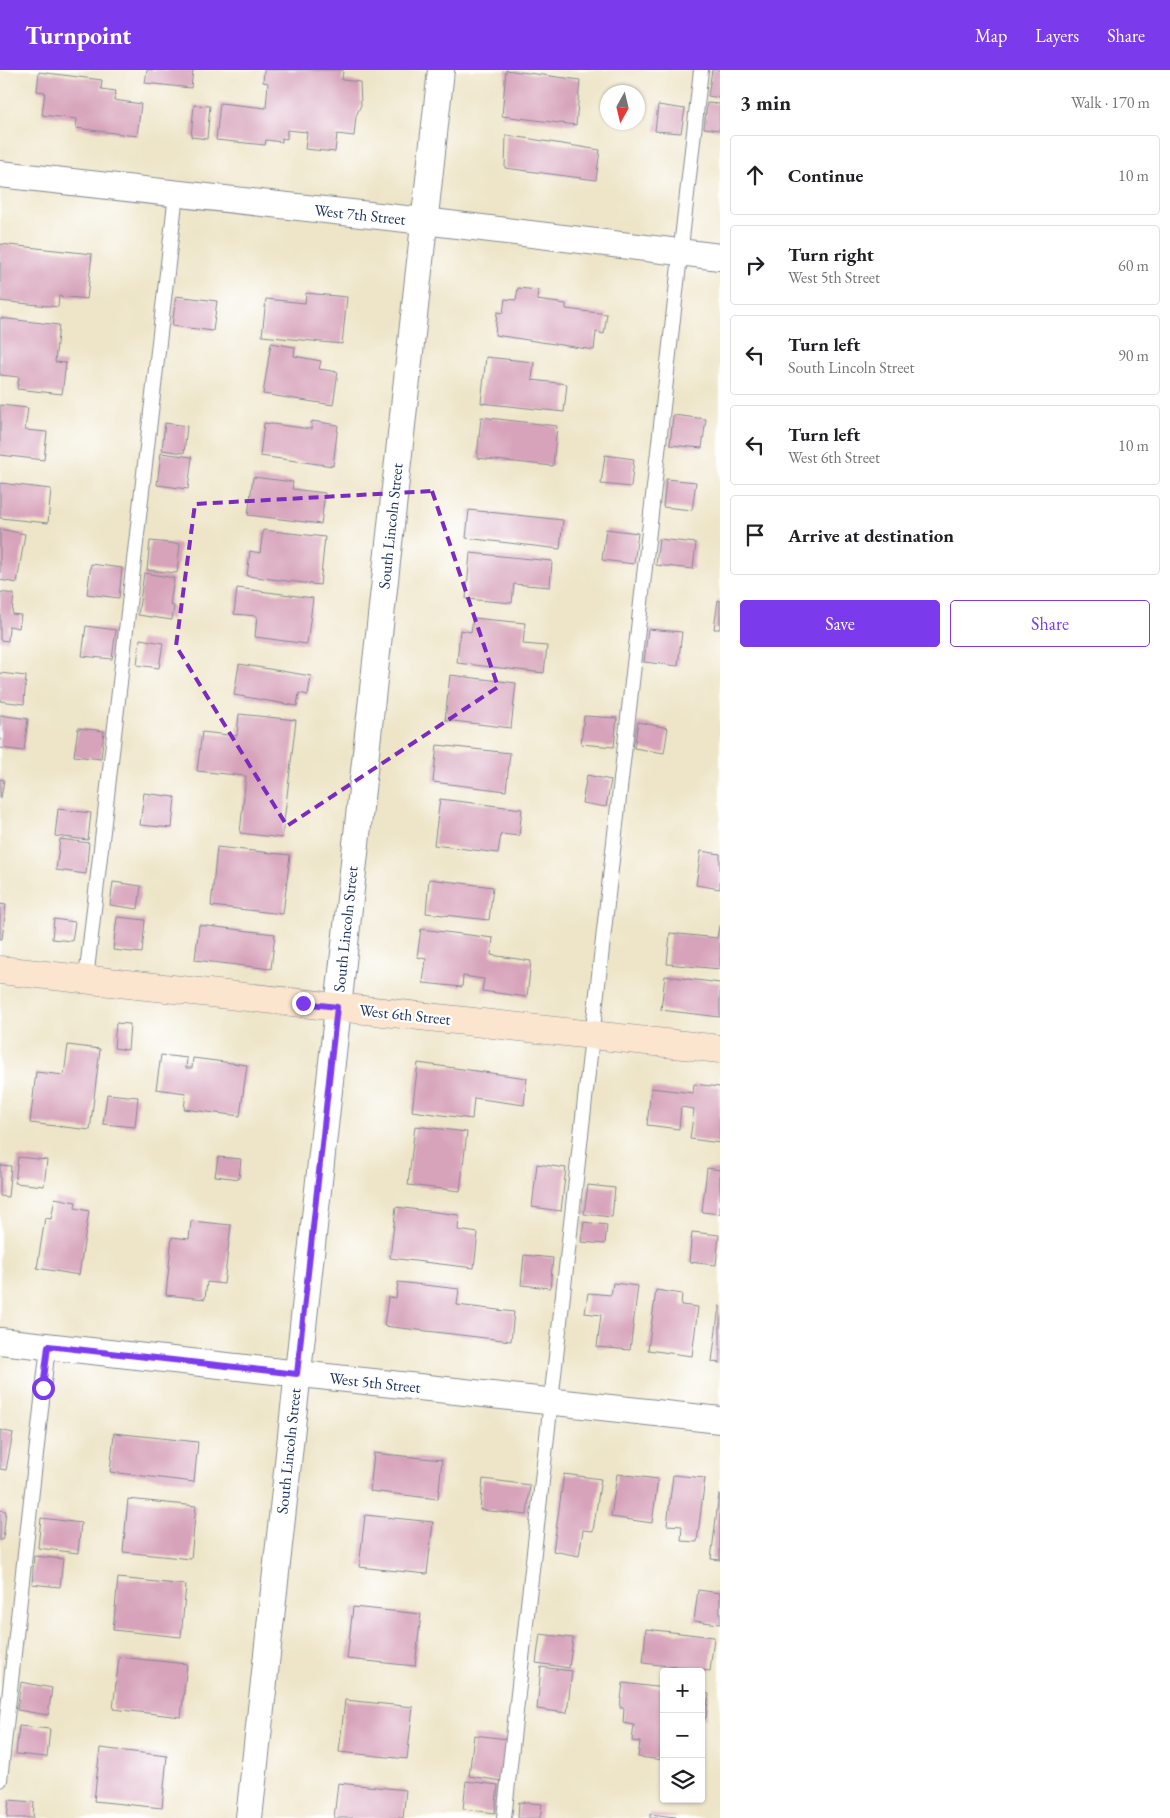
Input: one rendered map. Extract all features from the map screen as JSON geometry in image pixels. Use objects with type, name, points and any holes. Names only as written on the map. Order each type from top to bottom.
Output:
[{"type":"street","name":"South Lincoln Street","points":[[249,1818],[441,70]]},
{"type":"street","name":"West 7th Street","points":[[0,174],[720,257]]},
{"type":"street","name":"West 6th Street","points":[[0,970],[720,1049]]},
{"type":"street","name":"West 5th Street","points":[[0,1341],[720,1420]]},
{"type":"lane","points":[[504,1818],[701,70]]},
{"type":"lane","points":[[86,980],[176,194]]},
{"type":"lane","points":[[0,1780],[48,1346]]},
{"type":"highlighted area","points":[[432,491],[498,687],[287,826],[176,646],[195,504]]},
{"type":"building","points":[[147,70],[193,70],[191,88],[145,83]]},
{"type":"building","points":[[264,70],[343,70],[342,80],[360,82],[361,105],[356,116],[354,136],[337,134],[335,152],[305,149],[307,132],[287,130],[287,139],[282,138],[282,142],[266,140],[265,145],[216,140],[220,103],[266,108],[268,83],[263,82]]},
{"type":"building","points":[[506,70],[580,80],[576,125],[502,116]]},
{"type":"building","points":[[712,70],[720,70],[720,98],[708,96]]},
{"type":"building","points":[[39,72],[102,80],[101,89],[116,91],[114,100],[141,104],[137,136],[76,128],[77,119],[42,115],[45,92],[37,91]]},
{"type":"building","points":[[707,103],[720,104],[720,130],[704,128]]},
{"type":"building","points":[[194,105],[210,106],[207,139],[191,137]]},
{"type":"building","points":[[658,105],[685,109],[681,133],[655,131]]},
{"type":"building","points":[[506,135],[600,150],[596,180],[505,168]]},
{"type":"building","points":[[0,244],[92,254],[87,299],[59,296],[58,307],[0,301]]},
{"type":"building","points":[[518,288],[538,290],[537,300],[566,304],[566,309],[607,314],[604,334],[596,332],[594,350],[495,335],[497,312],[503,313],[505,299],[516,300]]},
{"type":"building","points":[[306,293],[347,297],[342,344],[262,336],[266,299],[305,303]]},
{"type":"building","points":[[176,296],[217,301],[213,331],[172,326]]},
{"type":"building","points":[[0,318],[59,325],[55,362],[66,363],[62,394],[17,389],[19,377],[0,375]]},
{"type":"building","points":[[271,343],[295,347],[294,356],[321,361],[319,369],[338,372],[333,405],[263,394]]},
{"type":"building","points":[[486,357],[534,362],[532,380],[567,384],[564,412],[481,403]]},
{"type":"building","points":[[0,405],[28,408],[25,430],[47,432],[44,460],[0,455]]},
{"type":"building","points":[[673,415],[706,419],[702,448],[670,445]]},
{"type":"building","points":[[481,417],[557,426],[553,466],[477,458]]},
{"type":"building","points":[[312,421],[338,425],[333,466],[260,456],[264,423],[311,429]]},
{"type":"building","points":[[165,423],[187,426],[184,453],[162,450]]},
{"type":"building","points":[[161,453],[192,457],[188,489],[157,485]]},
{"type":"building","points":[[605,455],[634,459],[631,487],[601,484]]},
{"type":"building","points":[[253,477],[293,482],[292,489],[325,493],[321,524],[248,515]]},
{"type":"building","points":[[666,479],[696,482],[692,510],[663,507]]},
{"type":"building","points":[[0,483],[51,489],[48,523],[0,518]]},
{"type":"building","points":[[469,510],[563,520],[560,549],[466,538]]},
{"type":"building","points":[[0,529],[25,534],[17,583],[0,580]]},
{"type":"building","points":[[606,529],[638,533],[634,564],[602,560]]},
{"type":"building","points":[[263,530],[325,537],[320,585],[247,576],[250,551],[260,553]]},
{"type":"building","points":[[659,539],[696,543],[693,569],[656,565]]},
{"type":"building","points":[[150,541],[180,544],[177,573],[147,570]]},
{"type":"building","points":[[470,553],[552,561],[550,587],[514,584],[512,603],[466,599]]},
{"type":"building","points":[[91,564],[122,568],[119,598],[87,594]]},
{"type":"building","points":[[144,573],[174,578],[170,605],[174,606],[172,620],[138,615]]},
{"type":"building","points":[[237,588],[313,598],[307,644],[255,637],[257,616],[234,614]]},
{"type":"building","points":[[0,592],[14,594],[12,614],[21,615],[19,628],[9,626],[8,641],[0,640]]},
{"type":"building","points":[[718,600],[720,601],[720,629],[714,629]]},
{"type":"building","points":[[473,618],[525,623],[523,644],[547,646],[544,673],[457,663],[460,630],[471,632]]},
{"type":"building","points":[[86,626],[116,630],[112,659],[82,656]]},
{"type":"building","points":[[648,629],[682,632],[678,666],[644,662]]},
{"type":"building","points":[[140,639],[163,643],[159,668],[137,665]]},
{"type":"building","points":[[239,664],[311,676],[308,695],[299,693],[297,706],[234,695]]},
{"type":"building","points":[[0,673],[26,676],[24,704],[0,701]]},
{"type":"building","points":[[450,675],[516,683],[511,728],[445,720]]},
{"type":"building","points":[[239,714],[296,720],[282,838],[240,833],[246,776],[197,771],[202,732],[237,736]]},
{"type":"building","points":[[0,715],[28,719],[24,751],[0,748]]},
{"type":"building","points":[[584,716],[617,718],[614,747],[581,744]]},
{"type":"building","points":[[638,722],[668,728],[664,753],[634,748]]},
{"type":"building","points":[[78,728],[104,731],[101,759],[74,756]]},
{"type":"building","points":[[437,745],[510,753],[506,791],[433,782]]},
{"type":"building","points":[[587,775],[611,780],[606,807],[582,803]]},
{"type":"building","points":[[0,779],[4,780],[1,798],[0,798]]},
{"type":"building","points":[[144,793],[175,797],[172,828],[140,825]]},
{"type":"building","points":[[440,799],[522,809],[519,836],[501,834],[498,853],[434,845]]},
{"type":"building","points":[[58,809],[91,813],[88,840],[55,836]]},
{"type":"building","points":[[60,839],[89,843],[86,874],[56,870]]},
{"type":"building","points":[[217,847],[290,855],[283,914],[211,906]]},
{"type":"building","points":[[701,851],[720,854],[720,889],[696,885]]},
{"type":"building","points":[[429,879],[493,887],[489,920],[426,913]]},
{"type":"building","points":[[113,882],[141,886],[138,909],[110,905]]},
{"type":"building","points":[[0,904],[6,905],[2,939],[0,939]]},
{"type":"building","points":[[117,917],[145,920],[142,953],[113,950]]},
{"type":"building","points":[[54,919],[75,922],[72,941],[52,939]]},
{"type":"building","points":[[199,925],[275,934],[271,969],[195,960]]},
{"type":"building","points":[[719,926],[720,969],[667,964],[670,933],[717,938]]},
{"type":"building","points":[[421,929],[493,938],[491,955],[531,961],[527,997],[482,991],[484,979],[463,976],[462,987],[423,983],[426,959],[417,957]]},
{"type":"building","points":[[665,976],[720,983],[720,1017],[661,1010]]},
{"type":"building","points":[[116,1023],[130,1024],[128,1050],[114,1048]]},
{"type":"building","points":[[68,1045],[100,1049],[90,1130],[30,1123],[36,1072],[64,1075]]},
{"type":"building","points":[[161,1055],[187,1058],[186,1068],[192,1068],[193,1058],[247,1065],[240,1116],[184,1109],[186,1093],[156,1089]]},
{"type":"building","points":[[418,1063],[527,1078],[524,1105],[474,1098],[472,1119],[412,1111]]},
{"type":"building","points":[[694,1084],[720,1087],[720,1143],[690,1139],[694,1109],[681,1107],[679,1129],[647,1125],[651,1088],[693,1093]]},
{"type":"building","points":[[107,1094],[138,1097],[135,1127],[103,1124]]},
{"type":"building","points":[[415,1126],[467,1132],[460,1191],[408,1185]]},
{"type":"building","points":[[18,1157],[47,1160],[44,1186],[15,1183]]},
{"type":"building","points":[[218,1157],[241,1159],[239,1179],[215,1176]]},
{"type":"building","points":[[537,1164],[566,1168],[561,1211],[532,1207]]},
{"type":"building","points":[[0,1165],[11,1166],[8,1197],[0,1196]]},
{"type":"building","points":[[707,1168],[720,1170],[720,1214],[702,1212]]},
{"type":"building","points":[[588,1185],[615,1188],[612,1217],[584,1214]]},
{"type":"building","points":[[55,1198],[76,1202],[75,1208],[89,1211],[79,1275],[37,1268],[45,1218],[51,1219]]},
{"type":"building","points":[[396,1207],[459,1215],[458,1230],[478,1233],[474,1268],[390,1258]]},
{"type":"building","points":[[191,1221],[231,1225],[224,1284],[207,1282],[205,1299],[166,1295],[172,1237],[189,1239]]},
{"type":"building","points":[[584,1222],[607,1225],[605,1244],[581,1242]]},
{"type":"building","points":[[692,1232],[719,1235],[716,1265],[689,1262]]},
{"type":"building","points":[[524,1255],[553,1258],[550,1288],[521,1285]]},
{"type":"building","points":[[398,1282],[459,1289],[457,1305],[514,1312],[511,1341],[384,1326],[388,1297],[396,1298]]},
{"type":"building","points":[[613,1283],[638,1286],[630,1350],[597,1347],[601,1315],[585,1313],[588,1293],[611,1295]]},
{"type":"building","points":[[656,1290],[682,1294],[681,1305],[698,1307],[692,1356],[648,1350]]},
{"type":"building","points":[[720,1306],[720,1363],[712,1362]]},
{"type":"building","points":[[0,1430],[13,1433],[6,1470],[0,1469]]},
{"type":"building","points":[[114,1433],[198,1442],[194,1482],[110,1472]]},
{"type":"building","points":[[374,1453],[442,1460],[438,1499],[370,1491]]},
{"type":"building","points":[[564,1474],[601,1479],[593,1531],[583,1530],[579,1556],[553,1551]]},
{"type":"building","points":[[617,1474],[658,1479],[652,1523],[611,1517]]},
{"type":"building","points":[[673,1475],[705,1478],[697,1542],[681,1541],[682,1526],[667,1525]]},
{"type":"building","points":[[483,1479],[530,1485],[527,1515],[480,1510]]},
{"type":"building","points":[[720,1494],[720,1560],[711,1559]]},
{"type":"building","points":[[128,1499],[196,1506],[191,1559],[123,1552]]},
{"type":"building","points":[[0,1510],[6,1511],[3,1540],[0,1540]]},
{"type":"building","points":[[365,1515],[433,1522],[427,1574],[359,1567]]},
{"type":"building","points":[[41,1518],[81,1523],[78,1553],[38,1548]]},
{"type":"building","points":[[34,1556],[63,1559],[60,1587],[32,1584]]},
{"type":"building","points":[[118,1578],[186,1585],[181,1637],[113,1630]]},
{"type":"building","points":[[698,1590],[720,1593],[720,1624],[694,1621]]},
{"type":"building","points":[[353,1607],[421,1614],[415,1666],[347,1659]]},
{"type":"building","points":[[646,1629],[714,1637],[710,1671],[705,1670],[705,1668],[685,1668],[643,1663]]},
{"type":"building","points":[[540,1634],[573,1638],[569,1668],[536,1663]]},
{"type":"building","points":[[119,1657],[187,1664],[181,1717],[113,1709]]},
{"type":"building","points":[[541,1667],[572,1671],[567,1713],[537,1709]]},
{"type":"building","points":[[21,1682],[52,1688],[48,1715],[17,1710]]},
{"type":"building","points":[[623,1683],[660,1688],[660,1760],[638,1757],[640,1742],[632,1741],[634,1725],[623,1723],[624,1708],[620,1708]]},
{"type":"building","points":[[705,1694],[709,1694],[705,1718]]},
{"type":"building","points":[[345,1700],[413,1707],[407,1759],[339,1752]]},
{"type":"building","points":[[19,1726],[50,1729],[47,1757],[16,1754]]},
{"type":"building","points":[[474,1735],[507,1739],[502,1781],[469,1776]]},
{"type":"building","points":[[100,1748],[167,1756],[162,1808],[94,1801]]},
{"type":"building","points":[[466,1781],[498,1785],[495,1813],[463,1809]]},
{"type":"building","points":[[338,1783],[406,1790],[403,1818],[334,1818]]},
{"type":"building","points":[[9,1800],[34,1802],[33,1818],[7,1818]]},
{"type":"building","points":[[519,1802],[542,1804],[540,1818],[518,1818]]},
{"type":"building","points":[[650,1814],[676,1817],[676,1818],[650,1818]]},
{"type":"route","points":[[43,1388],[48,1346],[297,1374],[337,1007],[303,1003]]}]
